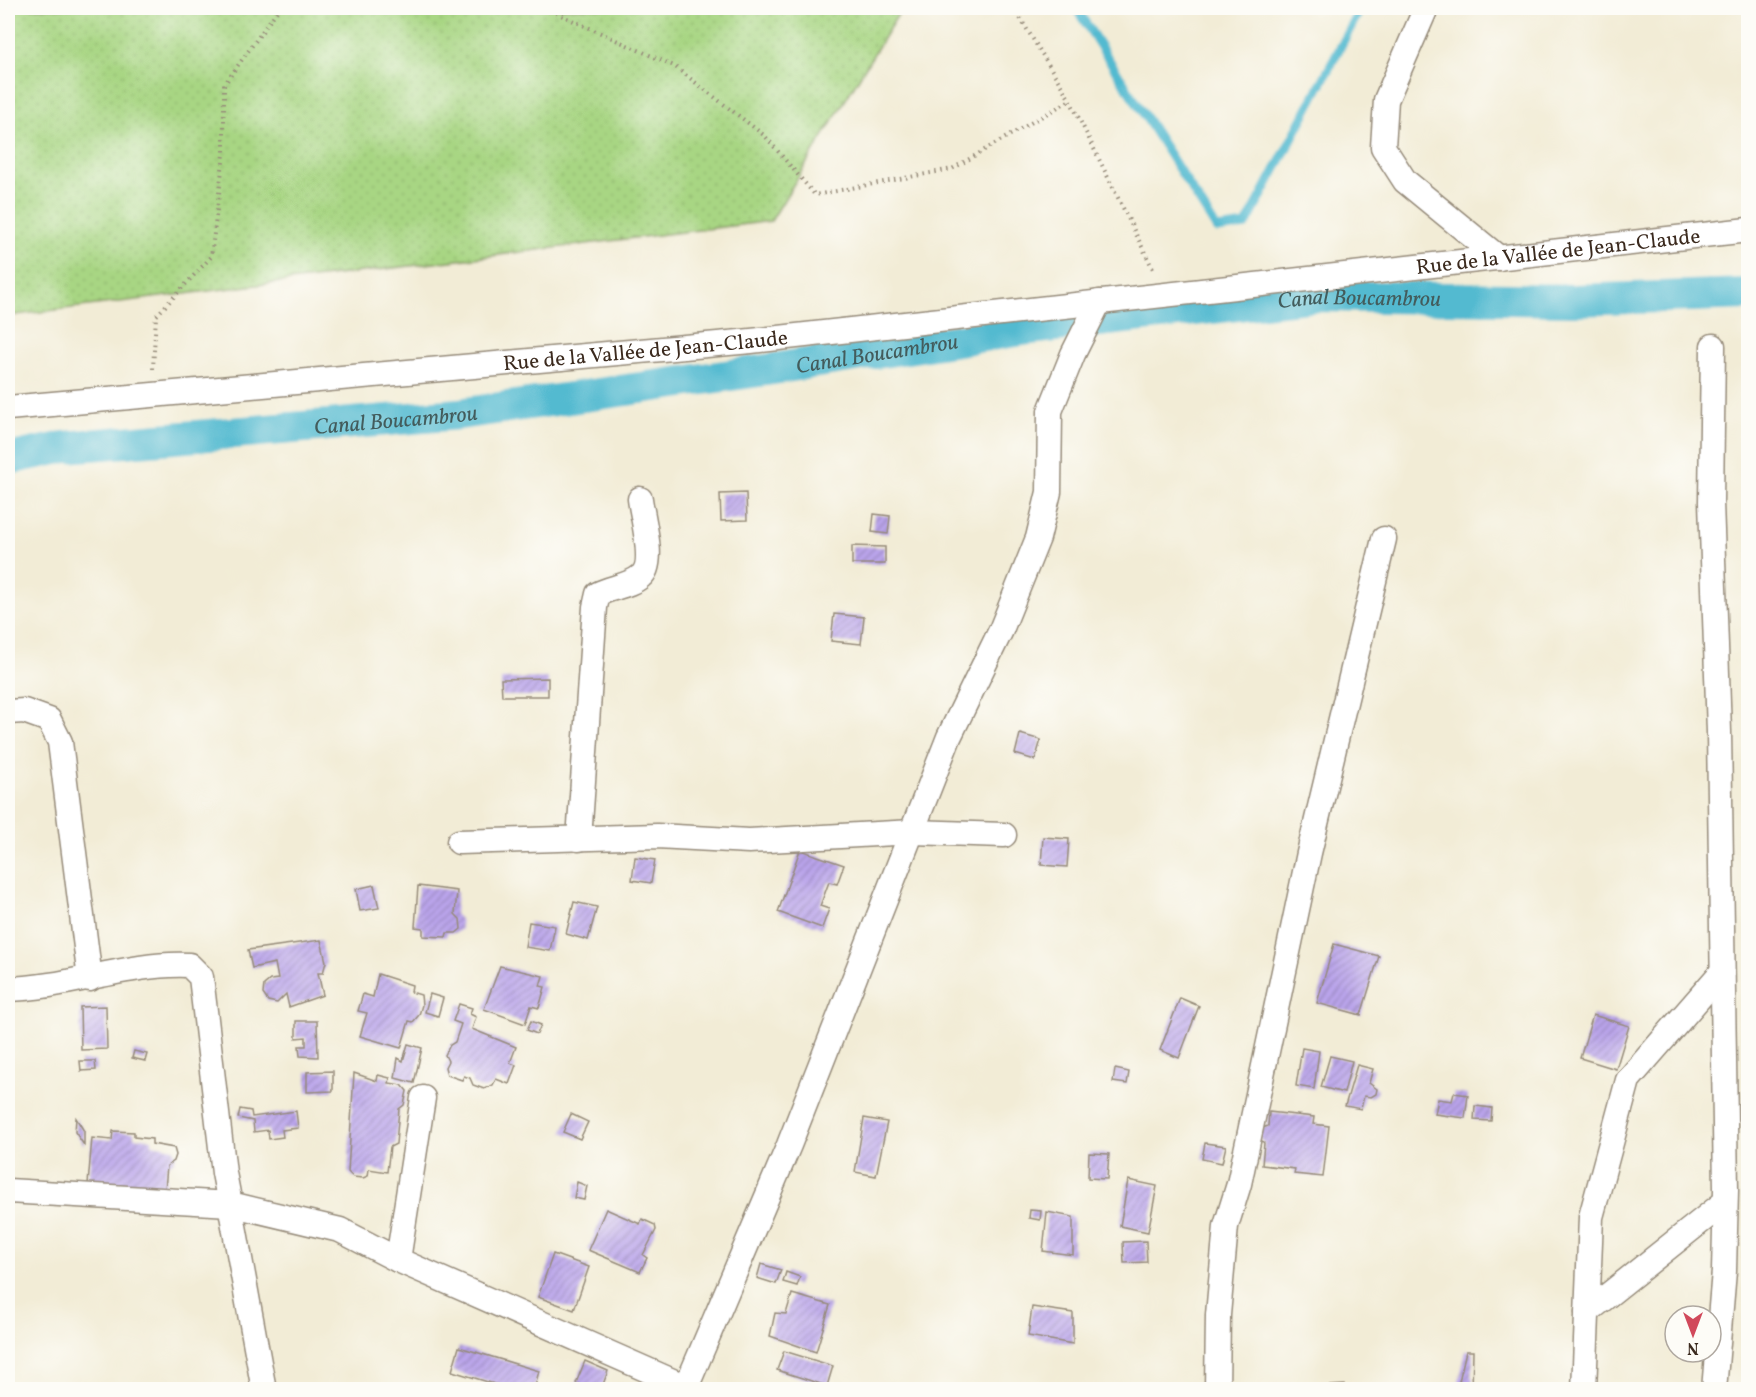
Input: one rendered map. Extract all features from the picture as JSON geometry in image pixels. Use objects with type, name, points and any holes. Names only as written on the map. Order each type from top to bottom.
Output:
[{"type":"street","points":[[1426,8],[1386,100],[1383,147],[1405,181],[1499,258]]},
{"type":"street","name":"Rue de la Vallée de Jean-Claude","points":[[8,408],[751,341],[1749,230]]},
{"type":"street","points":[[8,1191],[230,1204],[340,1230],[399,1260],[686,1388],[789,1145],[949,737],[1000,630],[1038,538],[1049,492],[1050,411],[1073,354],[1099,302]]},
{"type":"street","points":[[1713,346],[1711,502],[1719,732],[1720,974],[1724,994],[1725,1202],[1724,1271],[1714,1389]]},
{"type":"street","points":[[579,839],[595,607],[598,594],[610,587],[633,581],[642,575],[647,567],[648,555],[640,499]]},
{"type":"street","points":[[1217,1389],[1218,1315],[1226,1226],[1239,1185],[1309,854],[1384,539]]},
{"type":"street","points":[[8,712],[24,711],[49,720],[60,742],[90,979]]},
{"type":"street","points":[[459,842],[657,836],[749,841],[913,832],[1004,835]]},
{"type":"street","points":[[8,989],[90,979],[165,964],[189,965],[201,977],[224,1173],[264,1389]]},
{"type":"street","points":[[1584,1389],[1592,1217],[1628,1080],[1720,974]]},
{"type":"street","points":[[399,1260],[423,1098]]},
{"type":"street","points":[[1587,1312],[1725,1202]]},
{"type":"path","points":[[152,394],[156,316],[211,257],[224,154],[224,85],[279,8]]},
{"type":"path","points":[[545,8],[674,66],[765,136],[814,195],[952,169],[1070,100]]},
{"type":"path","points":[[1014,8],[1070,100],[1165,295]]},
{"type":"green space","points":[[8,8],[902,8],[771,221],[8,316]]},
{"type":"building","points":[[746,493],[747,520],[721,521],[720,494]]},
{"type":"building","points":[[874,514],[890,516],[888,534],[872,532]]},
{"type":"building","points":[[852,546],[885,547],[885,564],[852,564]]},
{"type":"building","points":[[834,614],[864,617],[861,644],[831,641]]},
{"type":"building","points":[[548,678],[548,696],[502,696],[501,679]]},
{"type":"building","points":[[1020,734],[1041,740],[1035,760],[1015,754]]},
{"type":"building","points":[[1043,837],[1069,839],[1067,867],[1041,865]]},
{"type":"building","points":[[800,850],[844,865],[837,884],[829,882],[820,906],[829,909],[822,928],[778,912]]},
{"type":"building","points":[[635,857],[655,860],[651,883],[632,880]]},
{"type":"building","points":[[374,885],[379,908],[360,911],[356,889]]},
{"type":"building","points":[[418,886],[457,891],[455,914],[460,919],[461,929],[456,933],[447,933],[446,937],[423,936],[423,928],[415,927]]},
{"type":"building","points":[[574,902],[597,907],[588,940],[566,934]]},
{"type":"building","points":[[529,922],[555,926],[550,951],[525,947]]},
{"type":"building","points":[[321,940],[326,962],[323,973],[318,973],[323,995],[289,1007],[286,994],[277,1003],[268,1001],[263,994],[264,985],[270,980],[278,979],[275,963],[252,968],[248,950]]},
{"type":"building","points":[[1334,944],[1379,956],[1361,1015],[1317,1003]]},
{"type":"building","points":[[500,966],[543,976],[540,986],[545,987],[539,1008],[531,1006],[525,1024],[484,1009]]},
{"type":"building","points":[[378,974],[412,985],[411,992],[421,995],[422,1005],[419,1015],[413,1022],[409,1021],[401,1048],[360,1036],[367,1013],[358,1011],[363,994],[373,997]]},
{"type":"building","points":[[430,994],[443,998],[438,1016],[425,1012]]},
{"type":"building","points":[[1180,998],[1199,1006],[1179,1058],[1160,1050]]},
{"type":"building","points":[[459,1004],[472,1008],[470,1014],[476,1017],[472,1029],[516,1047],[510,1063],[516,1065],[509,1084],[496,1079],[493,1085],[484,1089],[473,1085],[470,1078],[464,1076],[462,1080],[447,1075],[445,1067],[448,1061],[445,1055],[450,1045],[455,1042],[461,1024],[453,1021]]},
{"type":"building","points":[[106,1006],[107,1049],[81,1050],[80,1007]]},
{"type":"building","points":[[1593,1015],[1629,1026],[1616,1069],[1580,1058]]},
{"type":"building","points":[[296,1021],[317,1021],[318,1057],[300,1056],[299,1046],[306,1046],[306,1037],[296,1038]]},
{"type":"building","points":[[531,1021],[541,1025],[537,1034],[527,1030]]},
{"type":"building","points":[[408,1044],[422,1048],[414,1083],[395,1078],[398,1058],[403,1061]]},
{"type":"building","points":[[1302,1048],[1319,1051],[1314,1089],[1296,1086]]},
{"type":"building","points":[[134,1051],[147,1054],[145,1061],[132,1058]]},
{"type":"building","points":[[1330,1056],[1352,1061],[1344,1093],[1321,1087]]},
{"type":"building","points":[[80,1061],[95,1061],[96,1070],[81,1071]]},
{"type":"building","points":[[1357,1065],[1373,1069],[1369,1083],[1377,1089],[1376,1094],[1371,1097],[1364,1096],[1361,1109],[1345,1106]]},
{"type":"building","points":[[1115,1069],[1129,1072],[1127,1084],[1113,1082]]},
{"type":"building","points":[[333,1071],[333,1091],[307,1092],[307,1072]]},
{"type":"building","points":[[354,1073],[377,1081],[378,1075],[390,1078],[389,1083],[402,1085],[407,1091],[404,1105],[399,1109],[396,1144],[390,1147],[387,1172],[369,1169],[368,1176],[363,1178],[353,1177],[348,1172]]},
{"type":"building","points":[[1454,1093],[1468,1095],[1465,1118],[1435,1114],[1438,1099],[1452,1101]]},
{"type":"building","points":[[1475,1106],[1492,1108],[1491,1121],[1474,1120]]},
{"type":"building","points":[[240,1109],[251,1111],[252,1117],[296,1111],[298,1128],[282,1130],[283,1137],[269,1139],[268,1130],[254,1132],[253,1121],[238,1118]]},
{"type":"building","points":[[1269,1112],[1314,1117],[1313,1124],[1329,1126],[1323,1177],[1294,1174],[1295,1169],[1262,1165],[1264,1143],[1259,1138],[1260,1129],[1268,1126]]},
{"type":"building","points":[[571,1114],[588,1122],[580,1139],[563,1132]]},
{"type":"building","points":[[76,1118],[84,1131],[84,1145],[75,1132]]},
{"type":"building","points":[[864,1118],[887,1122],[876,1176],[855,1172]]},
{"type":"building","points":[[113,1131],[134,1132],[134,1137],[152,1139],[152,1144],[174,1148],[176,1155],[174,1161],[167,1166],[165,1190],[88,1184],[92,1138],[112,1140]]},
{"type":"building","points":[[1205,1143],[1226,1146],[1222,1163],[1202,1159]]},
{"type":"building","points":[[1089,1153],[1109,1154],[1107,1179],[1088,1178]]},
{"type":"building","points":[[1128,1180],[1157,1186],[1148,1232],[1120,1226]]},
{"type":"building","points":[[577,1182],[587,1186],[584,1200],[574,1198]]},
{"type":"building","points":[[606,1209],[640,1224],[642,1219],[655,1225],[656,1230],[643,1255],[647,1258],[640,1272],[588,1250]]},
{"type":"building","points":[[1030,1210],[1041,1211],[1040,1220],[1029,1218]]},
{"type":"building","points":[[1047,1212],[1073,1217],[1073,1255],[1043,1251]]},
{"type":"building","points":[[1146,1241],[1147,1262],[1124,1263],[1123,1242]]},
{"type":"building","points":[[553,1254],[589,1267],[574,1310],[538,1297]]},
{"type":"building","points":[[761,1264],[781,1270],[776,1284],[757,1278]]},
{"type":"building","points":[[786,1272],[800,1277],[797,1286],[783,1282]]},
{"type":"building","points":[[792,1294],[830,1305],[816,1352],[770,1336],[775,1313],[786,1314]]},
{"type":"building","points":[[1032,1307],[1073,1313],[1073,1344],[1028,1336]]},
{"type":"building","points":[[459,1347],[539,1371],[534,1390],[514,1390],[452,1371]]},
{"type":"building","points":[[784,1351],[833,1366],[827,1386],[777,1370]]},
{"type":"building","points":[[1466,1351],[1473,1351],[1472,1390],[1457,1390]]},
{"type":"building","points":[[585,1361],[608,1371],[601,1390],[591,1390],[576,1383]]},
{"type":"building","points":[[1345,1385],[1345,1390],[1291,1390],[1291,1388]]},
{"type":"waterway","points":[[1076,8],[1217,229],[1246,225],[1361,8]]},
{"type":"waterway","name":"Canal Boucambrou","points":[[8,459],[65,447],[459,414],[1029,329],[1316,296],[1574,300],[1748,294]]}]
